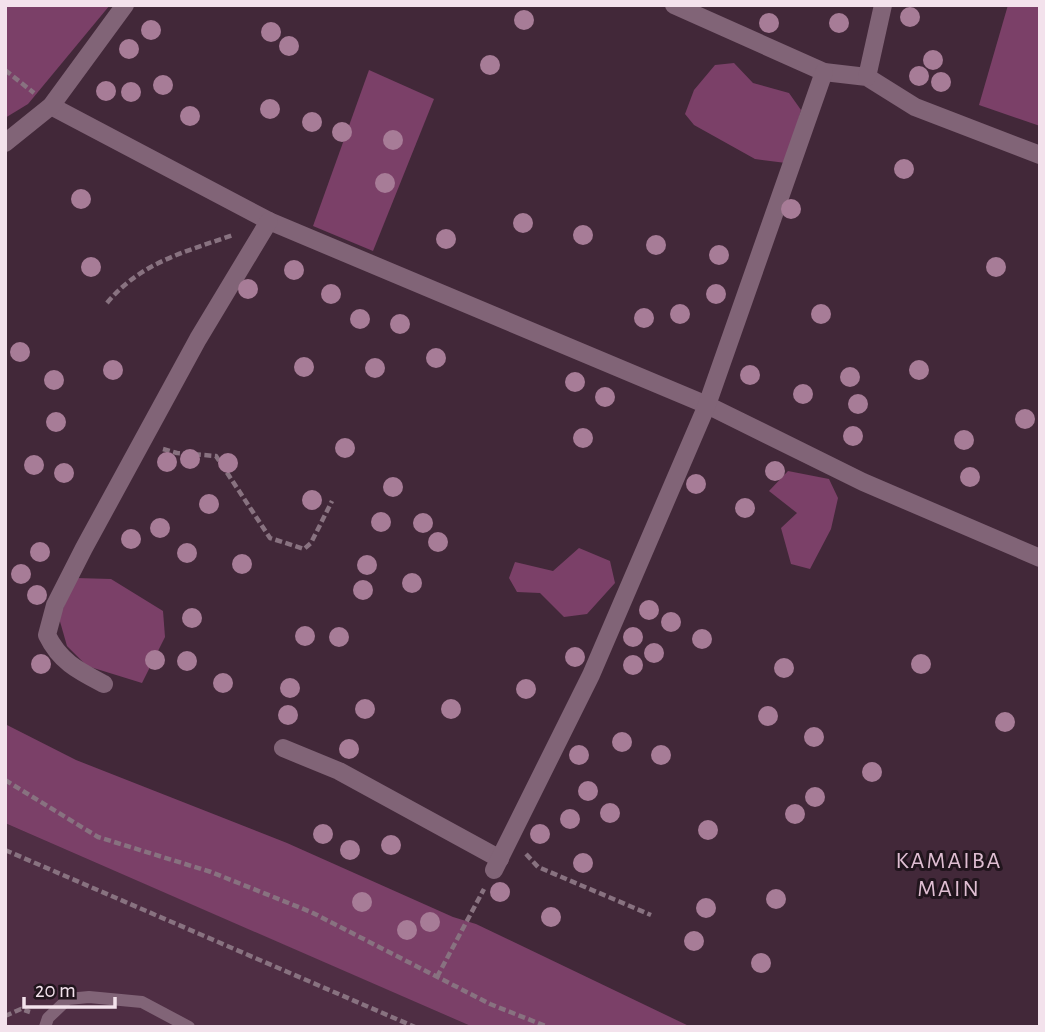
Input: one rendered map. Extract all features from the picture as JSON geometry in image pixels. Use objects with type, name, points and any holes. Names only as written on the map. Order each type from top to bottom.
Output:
[{"type":"street","points":[[5,143],[51,106],[125,5]]},
{"type":"street","points":[[674,5],[824,72],[867,77],[915,107],[1040,155]]},
{"type":"street","points":[[867,77],[883,5]]},
{"type":"street","points":[[283,748],[339,771],[497,864],[591,675],[707,405],[824,72]]},
{"type":"street","points":[[51,106],[270,221],[707,405],[863,482],[1040,558]]},
{"type":"street","points":[[104,684],[61,659],[47,635],[49,620],[84,548],[198,339],[270,221]]},
{"type":"lane","points":[[46,1027],[48,1018],[68,999],[89,997],[142,1002],[189,1027]]},
{"type":"path","points":[[5,70],[51,106]]},
{"type":"path","points":[[107,303],[122,286],[155,264],[270,221]]},
{"type":"path","points":[[142,444],[177,453],[216,456],[270,538],[304,549],[311,543],[332,501]]},
{"type":"path","points":[[5,780],[99,837],[211,872],[310,912],[490,1004],[548,1027]]},
{"type":"path","points":[[511,838],[538,867],[651,915]]},
{"type":"path","points":[[5,850],[415,1027]]},
{"type":"path","points":[[437,977],[497,864]]},
{"type":"shaded area","points":[[5,5],[110,5],[28,104],[5,118]]},
{"type":"shaded area","points":[[1008,5],[1040,5],[1040,126],[979,105]]},
{"type":"shaded area","points":[[734,63],[753,83],[789,93],[801,110],[786,163],[755,159],[694,125],[685,114],[694,90],[715,65]]},
{"type":"shaded area","points":[[369,70],[434,99],[373,251],[313,226]]},
{"type":"shaded area","points":[[788,471],[829,479],[838,498],[831,529],[810,569],[791,564],[781,528],[797,513],[769,491]]},
{"type":"shaded area","points":[[579,548],[610,561],[615,583],[587,614],[564,617],[540,593],[517,592],[509,578],[515,562],[553,571]]},
{"type":"shaded area","points":[[76,578],[111,579],[163,611],[165,637],[142,683],[87,666],[67,646],[59,618]]},
{"type":"shaded area","points":[[5,724],[76,760],[287,843],[453,917],[476,924],[691,1027],[473,1027],[5,823]]},
{"type":"shaded area","points":[[5,823],[307,954],[473,1027],[5,1027]]},
{"type":"district","name":"KAMAIBA MAIN","points":[[949,875]]}]
